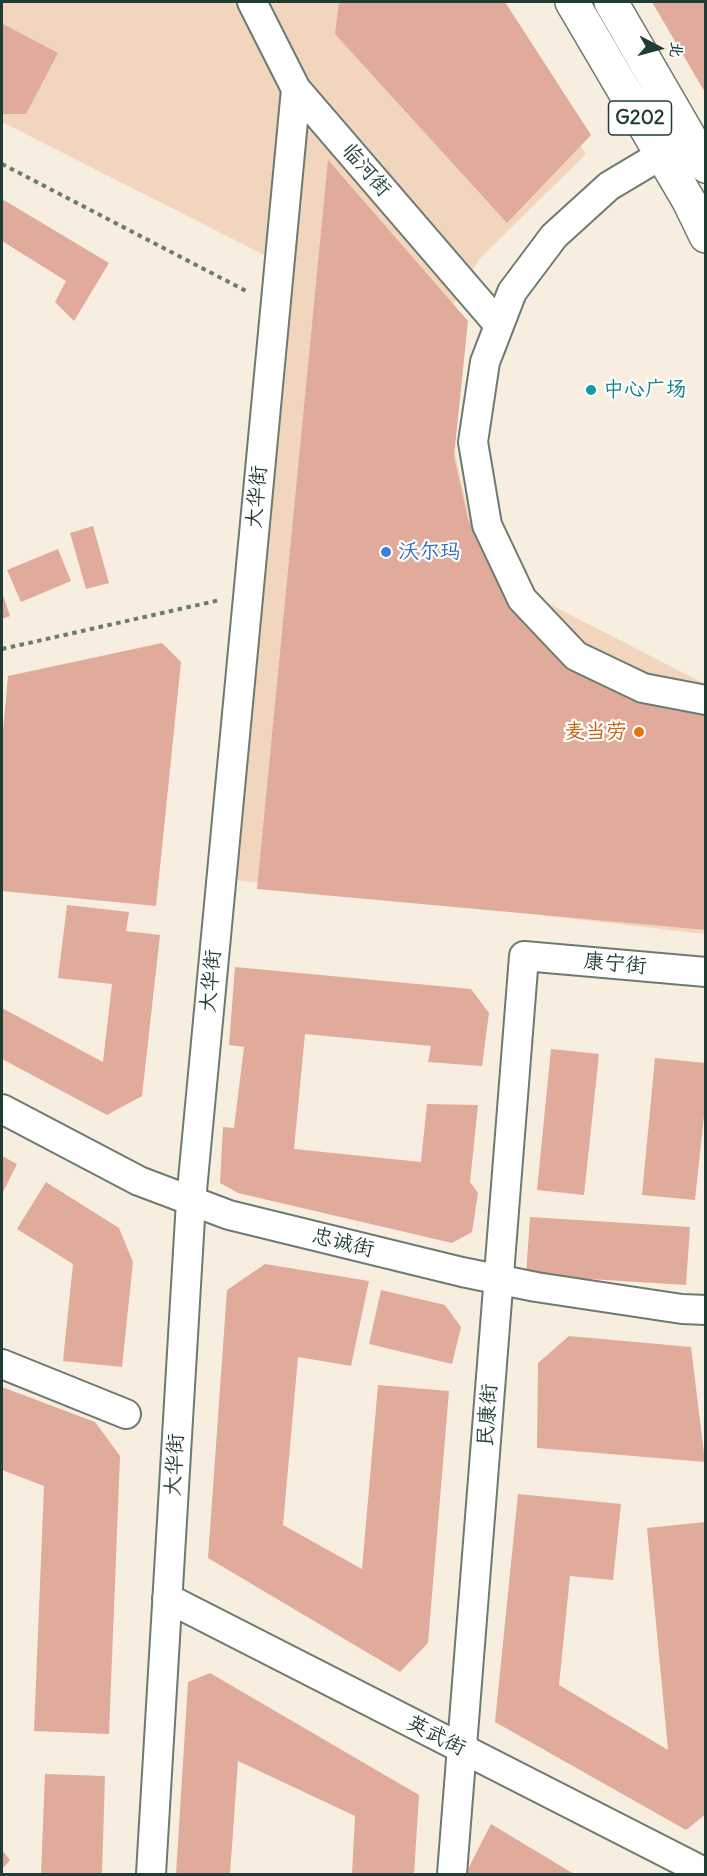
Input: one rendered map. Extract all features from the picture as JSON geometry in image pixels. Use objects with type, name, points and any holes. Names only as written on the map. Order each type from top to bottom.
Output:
[{"type":"highway","name":"G202","points":[[572,2],[689,201],[705,236]]},
{"type":"highway","name":"G202","points":[[611,2],[705,166]]},
{"type":"street","name":"临河街","points":[[252,2],[296,89],[499,325]]},
{"type":"street","name":"大华街","points":[[151,1875],[190,1201],[296,89]]},
{"type":"street","points":[[661,155],[609,186],[554,236],[512,292],[485,362],[473,442],[487,525],[522,599],[576,656],[643,688],[705,700]]},
{"type":"street","name":"康宁街","points":[[524,956],[705,972]]},
{"type":"street","name":"民康街","points":[[452,1875],[524,956]]},
{"type":"street","name":"忠诚街","points":[[2,1109],[139,1181],[229,1215],[498,1280],[682,1309],[705,1310]]},
{"type":"street","points":[[2,1364],[126,1414]]},
{"type":"street","name":"英武街","points":[[167,1598],[705,1873]]},
{"type":"path","points":[[2,164],[275,307]]},
{"type":"path","points":[[2,650],[248,594]]},
{"type":"shaded area","points":[[2,2],[494,2],[586,154],[479,259],[431,345],[466,502],[528,593],[705,684],[705,934],[210,877],[282,264],[2,122]]},
{"type":"building","points":[[339,2],[505,2],[591,135],[507,223],[335,34]]},
{"type":"building","points":[[652,2],[706,2],[706,94]]},
{"type":"building","points":[[3,24],[58,53],[26,114],[2,114]]},
{"type":"building","name":"沃尔玛","points":[[328,160],[468,321],[454,456],[468,519],[499,584],[536,630],[706,708],[706,930],[257,889]]},
{"type":"building","points":[[2,199],[109,263],[74,321],[55,302],[66,281],[2,241]]},
{"type":"building","points":[[93,526],[109,583],[86,589],[70,533]]},
{"type":"building","points":[[58,549],[71,581],[21,602],[7,570]]},
{"type":"building","points":[[2,592],[10,616],[2,619]]},
{"type":"building","points":[[162,643],[181,662],[156,906],[2,891],[2,741],[8,676]]},
{"type":"building","points":[[67,905],[129,912],[126,931],[160,935],[142,1096],[107,1115],[2,1059],[2,1008],[103,1062],[112,984],[58,978]]},
{"type":"building","points":[[235,967],[471,989],[489,1013],[482,1066],[428,1062],[431,1046],[305,1034],[294,1149],[421,1162],[427,1104],[478,1105],[470,1182],[478,1193],[472,1232],[452,1243],[238,1193],[220,1183],[223,1127],[234,1128],[244,1047],[229,1045]]},
{"type":"building","points":[[551,1049],[599,1054],[584,1195],[537,1190]]},
{"type":"building","points":[[655,1058],[706,1063],[706,1097],[695,1200],[642,1195]]},
{"type":"building","points":[[2,1156],[17,1164],[2,1194]]},
{"type":"building","points":[[46,1182],[119,1228],[133,1262],[122,1367],[63,1361],[73,1264],[17,1229]]},
{"type":"building","points":[[530,1217],[690,1227],[686,1285],[526,1275]]},
{"type":"building","points":[[265,1264],[369,1281],[351,1366],[298,1357],[283,1525],[362,1569],[378,1385],[449,1391],[428,1643],[400,1672],[208,1558],[227,1290]]},
{"type":"building","points":[[381,1290],[445,1305],[461,1327],[452,1364],[369,1344]]},
{"type":"building","points":[[569,1336],[691,1347],[705,1462],[537,1448],[538,1363]]},
{"type":"building","points":[[2,1387],[95,1422],[120,1456],[109,1734],[34,1731],[44,1486],[2,1470]]},
{"type":"building","points":[[518,1494],[621,1504],[613,1580],[570,1576],[559,1685],[668,1750],[647,1528],[705,1522],[706,1814],[686,1830],[495,1722]]},
{"type":"building","points":[[210,1673],[419,1795],[414,1874],[352,1874],[355,1816],[238,1761],[230,1874],[176,1874],[188,1682]]},
{"type":"building","points":[[45,1774],[105,1776],[102,1874],[41,1874]]},
{"type":"building","points":[[491,1824],[574,1874],[466,1874]]},
{"type":"building","points":[[2,1850],[10,1860],[2,1869]]},
{"type":"place","name":"中心广场","points":[[591,390]]},
{"type":"place","name":"沃尔玛","points":[[386,552]]},
{"type":"place","name":"麦当劳","points":[[639,732]]}]
